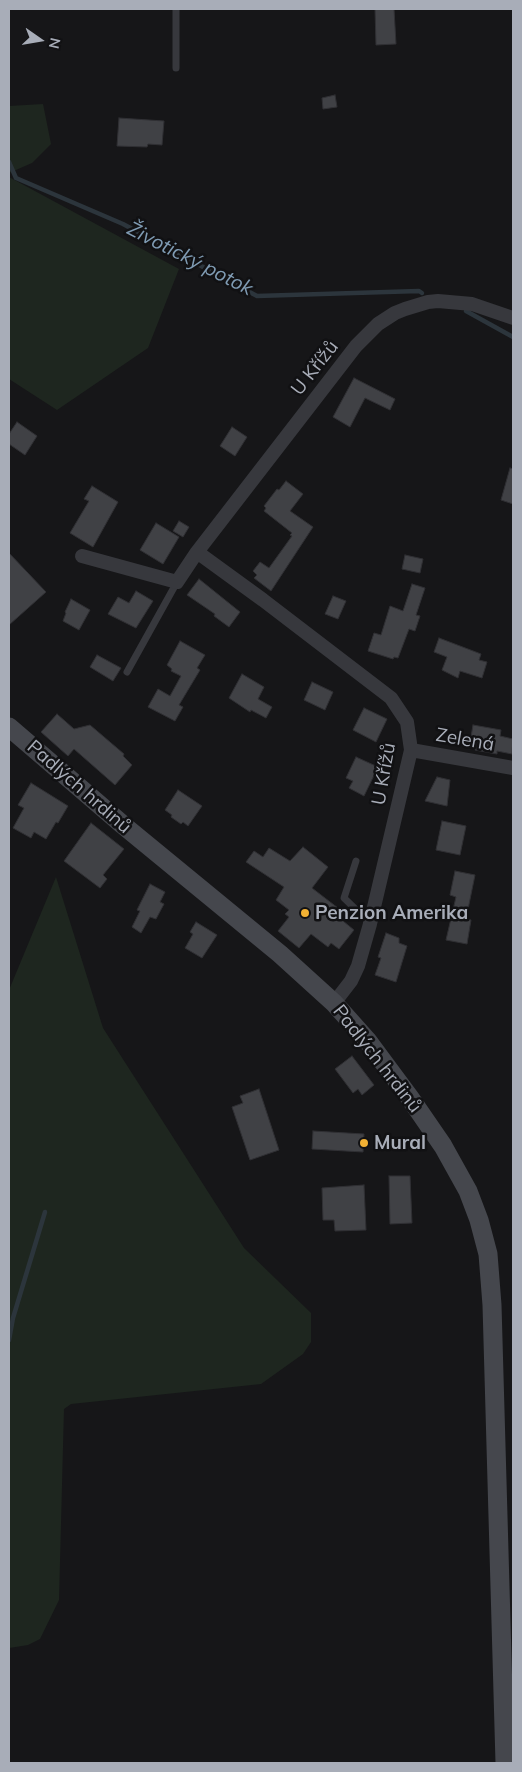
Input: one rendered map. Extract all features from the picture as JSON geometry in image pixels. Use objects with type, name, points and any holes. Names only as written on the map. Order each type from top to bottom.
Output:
[{"type":"street","name":"U Křížů","points":[[177,582],[197,552],[356,346],[364,336],[386,318],[419,305],[438,301],[472,304],[513,318]]},
{"type":"street","name":"U Křížů","points":[[197,552],[391,698],[407,722],[411,750],[370,924],[358,966],[351,981],[334,1003]]},
{"type":"street","points":[[82,556],[177,582]]},
{"type":"street","name":"Padlých hrdinů","points":[[9,728],[122,825],[280,954],[334,1003],[376,1052],[443,1146],[468,1191],[479,1220],[488,1254],[492,1305],[505,1763]]},
{"type":"street","name":"Zelená","points":[[411,750],[513,768]]},
{"type":"lane","points":[[176,9],[176,68]]},
{"type":"lane","points":[[126,672],[177,582]]},
{"type":"lane","points":[[356,861],[344,898],[370,924]]},
{"type":"shaded area","points":[[43,104],[51,144],[32,163],[9,173],[9,106]]},
{"type":"shaded area","points":[[9,177],[179,269],[148,348],[57,410],[9,379]]},
{"type":"shaded area","points":[[56,877],[103,1028],[244,1248],[311,1313],[311,1342],[303,1354],[261,1384],[71,1404],[64,1409],[59,1600],[40,1639],[28,1645],[9,1648],[9,990]]},
{"type":"building","points":[[375,9],[394,9],[396,44],[376,45]]},
{"type":"building","points":[[335,95],[337,107],[323,109],[322,98]]},
{"type":"building","points":[[119,118],[164,121],[162,145],[148,144],[147,147],[117,146]]},
{"type":"building","points":[[354,378],[395,399],[390,410],[365,398],[350,427],[333,417]]},
{"type":"building","points":[[17,422],[37,436],[25,455],[9,444],[9,434]]},
{"type":"building","points":[[232,427],[247,437],[235,456],[220,446]]},
{"type":"building","points":[[510,468],[513,469],[513,504],[501,500]]},
{"type":"building","points":[[286,481],[303,494],[290,511],[313,527],[271,591],[254,578],[257,575],[253,571],[260,562],[269,568],[292,536],[290,535],[292,533],[264,511],[266,508],[264,506]]},
{"type":"building","points":[[92,486],[118,502],[93,547],[70,533],[89,501],[84,499]]},
{"type":"building","points":[[179,521],[189,527],[183,537],[173,531]]},
{"type":"building","points":[[156,523],[179,537],[163,564],[140,550]]},
{"type":"building","points":[[9,553],[46,592],[9,625]]},
{"type":"building","points":[[405,555],[423,559],[420,573],[402,569]]},
{"type":"building","points":[[199,579],[240,612],[229,627],[214,616],[215,614],[187,595]]},
{"type":"building","points":[[412,584],[425,588],[416,615],[420,616],[415,631],[409,629],[398,658],[394,657],[393,659],[368,651],[374,633],[381,635],[390,606],[403,611]]},
{"type":"building","points":[[136,591],[153,601],[136,628],[108,614],[118,597],[129,603]]},
{"type":"building","points":[[333,596],[346,601],[338,619],[325,614]]},
{"type":"building","points":[[71,599],[90,610],[79,630],[63,621]]},
{"type":"building","points":[[439,638],[481,654],[479,660],[487,662],[482,678],[460,671],[458,678],[442,670],[447,657],[434,652]]},
{"type":"building","points":[[180,641],[205,655],[197,668],[200,670],[179,705],[183,707],[175,721],[148,707],[158,689],[170,696],[181,676],[171,671],[172,669],[167,665]]},
{"type":"building","points":[[97,655],[121,668],[113,681],[90,667]]},
{"type":"building","points":[[242,674],[264,687],[258,699],[272,707],[266,718],[251,710],[250,712],[229,698]]},
{"type":"building","points":[[312,682],[333,692],[325,710],[304,700]]},
{"type":"building","points":[[364,708],[387,719],[376,742],[353,730]]},
{"type":"building","points":[[57,714],[74,729],[90,725],[124,754],[123,756],[132,765],[115,785],[74,749],[68,756],[41,732]]},
{"type":"building","points":[[473,725],[501,730],[500,736],[513,739],[512,754],[497,751],[497,754],[475,750],[476,744],[470,743]]},
{"type":"building","points":[[356,757],[378,767],[364,796],[349,788],[353,781],[346,778]]},
{"type":"building","points":[[437,777],[450,780],[447,806],[425,801]]},
{"type":"building","points":[[31,783],[68,806],[46,839],[34,832],[31,838],[13,828],[24,808],[18,805]]},
{"type":"building","points":[[178,790],[202,806],[188,826],[183,822],[181,824],[165,810]]},
{"type":"building","points":[[442,821],[466,826],[460,855],[436,850]]},
{"type":"building","points":[[91,823],[124,849],[103,875],[107,879],[100,888],[64,861]]},
{"type":"building","points":[[303,847],[328,867],[312,888],[347,915],[343,921],[354,930],[339,949],[331,943],[328,947],[311,934],[299,948],[278,931],[289,917],[285,914],[289,910],[276,900],[284,887],[246,862],[254,851],[263,857],[269,848],[290,861]]},
{"type":"building","points":[[455,871],[475,875],[466,919],[471,920],[467,944],[446,940],[456,897],[450,895]]},
{"type":"building","points":[[150,884],[165,892],[160,902],[164,904],[156,919],[150,917],[141,933],[132,927],[140,911],[137,910]]},
{"type":"building","points":[[196,922],[217,935],[202,958],[185,948],[193,934],[190,932]]},
{"type":"building","points":[[386,933],[399,938],[399,943],[407,946],[396,982],[375,975],[381,958],[378,957]]},
{"type":"building","points":[[352,1056],[374,1085],[362,1095],[358,1089],[353,1093],[335,1069]]},
{"type":"building","points":[[259,1089],[279,1150],[250,1160],[232,1107],[243,1103],[240,1096]]},
{"type":"building","points":[[313,1131],[364,1134],[363,1152],[312,1149]]},
{"type":"building","points":[[389,1176],[410,1176],[412,1223],[390,1224]]},
{"type":"building","points":[[364,1185],[366,1230],[335,1231],[334,1220],[323,1220],[322,1188]]},
{"type":"waterway","name":"Životický potok","points":[[9,162],[16,178],[123,224],[257,296],[419,291],[422,293]]},
{"type":"waterway","name":"Životický potok","points":[[466,311],[513,337]]},
{"type":"waterway","points":[[9,1340],[13,1318],[45,1212]]},
{"type":"place","name":"Penzion Amerika","points":[[305,913]]},
{"type":"place","name":"Mural","points":[[364,1143]]}]
